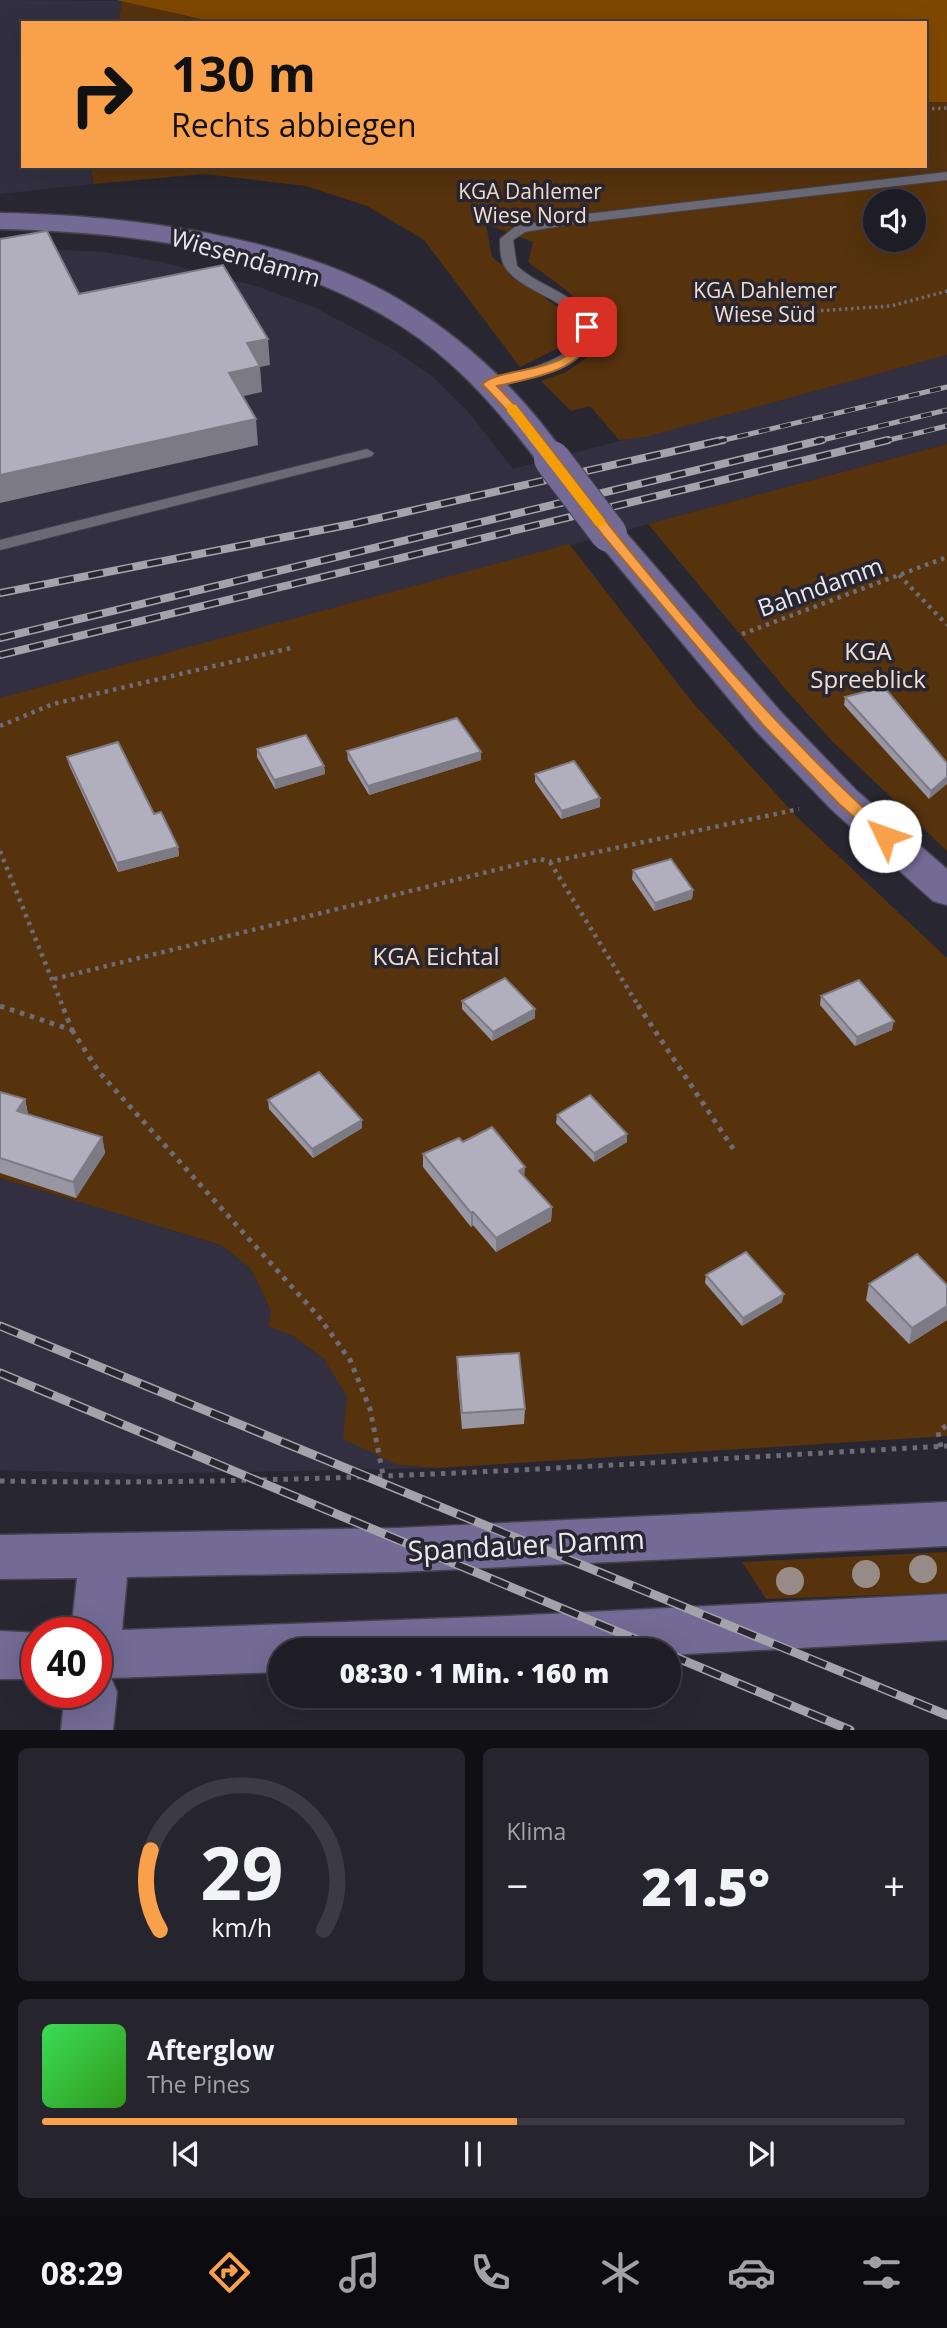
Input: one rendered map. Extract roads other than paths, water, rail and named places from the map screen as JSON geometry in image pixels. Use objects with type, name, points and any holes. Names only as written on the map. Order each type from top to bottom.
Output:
[{"type":"street","name":"Wiesendamm","points":[[0,221],[83,224],[154,232],[223,246],[321,276],[395,311],[429,332],[488,384],[520,417],[609,534],[768,722],[844,800],[947,891]]},
{"type":"street","name":"Spandauer Damm","points":[[0,1557],[398,1550],[947,1524]]},
{"type":"street","points":[[98,1617],[104,1556]]},
{"type":"street","points":[[112,1654],[508,1640],[947,1617]]},
{"type":"street","points":[[0,1655],[21,1655]]},
{"type":"street","points":[[87,1730],[89,1708]]},
{"type":"lane","points":[[488,384],[539,372],[556,365],[575,354],[586,340],[587,327],[579,313],[555,294],[514,270],[508,259],[507,239],[521,229],[578,219],[947,176]]},
{"type":"lane","points":[[0,545],[368,453]]},
{"type":"railway","points":[[716,442],[947,387]]},
{"type":"railway","points":[[814,442],[947,410]]},
{"type":"railway","points":[[881,442],[947,426]]},
{"type":"railway","points":[[0,593],[357,523],[723,440]]},
{"type":"railway","points":[[0,638],[822,440]]},
{"type":"railway","points":[[0,655],[888,440]]},
{"type":"railway","points":[[0,1326],[947,1715]]},
{"type":"railway","points":[[0,1373],[632,1638]]},
{"type":"railway","points":[[681,1659],[850,1730]]},
{"type":"park label","name":"KGA Dahlemer Wiese Nord","points":[[530,203]]},
{"type":"park label","name":"KGA Dahlemer Wiese Süd","points":[[765,302]]},
{"type":"park label","name":"KGA Spreeblick","points":[[868,664]]},
{"type":"park label","name":"KGA Eichtal","points":[[436,955]]}]
